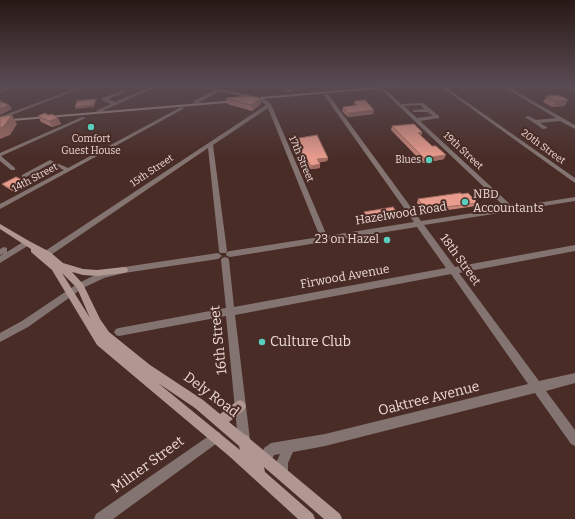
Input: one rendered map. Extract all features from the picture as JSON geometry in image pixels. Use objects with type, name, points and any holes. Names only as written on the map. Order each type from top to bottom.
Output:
[{"type":"main road","points":[[2,117],[92,110]]},
{"type":"main road","points":[[2,117],[106,110]]},
{"type":"main road","points":[[0,226],[44,256],[54,268],[100,342],[216,437],[308,519]]},
{"type":"main road","name":"Dely Road","points":[[44,256],[60,265],[80,286],[95,318],[106,335],[146,369],[199,404],[244,440],[336,519]]},
{"type":"main road","points":[[60,265],[82,272],[97,273],[124,270]]},
{"type":"main road","points":[[220,421],[240,406]]},
{"type":"main road","points":[[244,440],[247,455],[278,492]]},
{"type":"street","points":[[2,117],[20,110]]},
{"type":"street","name":"14th Street","points":[[0,207],[179,110]]},
{"type":"street","name":"15th Street","points":[[44,256],[260,110]]},
{"type":"street","name":"17th Street","points":[[270,110],[326,239]]},
{"type":"street","name":"18th Street","points":[[337,110],[575,440]]},
{"type":"street","name":"19th Street","points":[[406,110],[512,209]]},
{"type":"street","points":[[416,111],[426,110]]},
{"type":"street","points":[[416,120],[437,117],[429,110]]},
{"type":"street","name":"20th Street","points":[[476,110],[575,181]]},
{"type":"street","points":[[546,110],[575,127]]},
{"type":"street","points":[[527,117],[545,128]]},
{"type":"street","points":[[0,155],[84,118]]},
{"type":"street","points":[[535,122],[561,119]]},
{"type":"street","name":"16th Street","points":[[210,144],[224,255],[244,440]]},
{"type":"street","points":[[0,158],[13,169]]},
{"type":"street","points":[[24,176],[50,162],[69,170]]},
{"type":"street","name":"Hazelwood Road","points":[[0,338],[24,324],[80,286],[102,276],[124,270],[575,200]]},
{"type":"street","points":[[0,260],[26,243]]},
{"type":"street","name":"Firwood Avenue","points":[[119,332],[575,248]]},
{"type":"street","name":"Oaktree Avenue","points":[[266,459],[268,452],[272,449],[289,447],[575,378]]},
{"type":"street","name":"Milner Street","points":[[101,519],[216,437]]},
{"type":"street","points":[[282,473],[284,455],[289,447]]},
{"type":"building","points":[[346,110],[372,110],[348,113]]},
{"type":"building","points":[[45,113],[48,115],[52,114],[58,118],[49,121],[38,116]]},
{"type":"building","points":[[12,115],[4,126],[0,128],[0,117]]},
{"type":"building","points":[[414,124],[422,132],[418,133],[432,146],[436,146],[446,155],[424,158],[392,126]]},
{"type":"building","points":[[317,135],[328,158],[317,159],[320,164],[311,166],[306,158],[301,158],[295,146],[297,146],[294,139]]},
{"type":"building","points":[[16,177],[27,182],[12,190],[2,184]]},
{"type":"building","points":[[468,193],[478,203],[429,209],[427,207],[425,208],[418,199]]},
{"type":"building","points":[[393,207],[398,214],[368,219],[364,212]]},
{"type":"place","name":"Comfort Guest House","points":[[91,127]]},
{"type":"place","name":"Blues","points":[[429,160]]},
{"type":"place","name":"NBD Accountants","points":[[465,202]]},
{"type":"place","name":"23 on Hazel","points":[[387,240]]},
{"type":"place","name":"Culture Club","points":[[262,342]]}]
